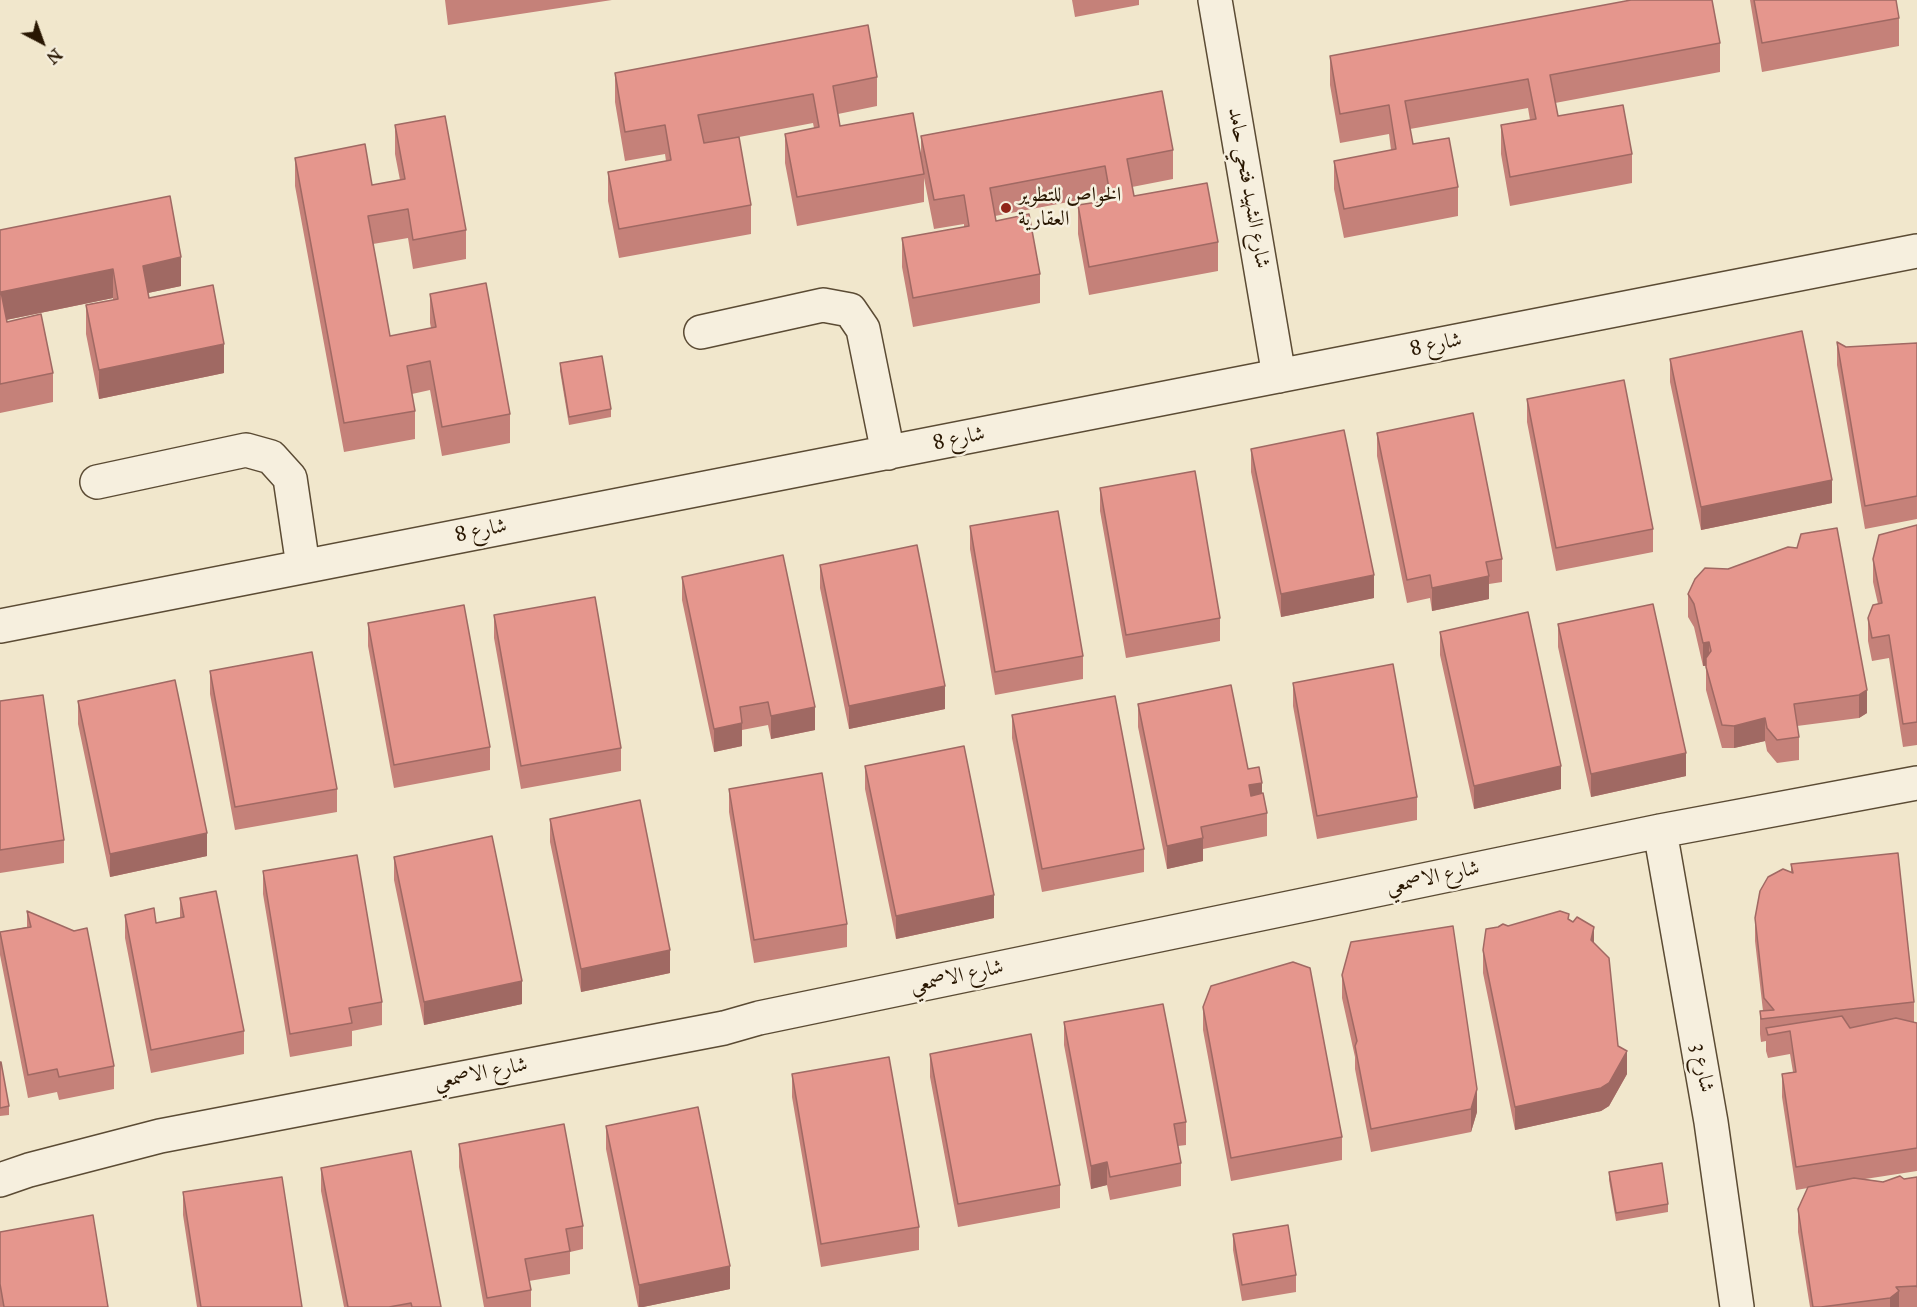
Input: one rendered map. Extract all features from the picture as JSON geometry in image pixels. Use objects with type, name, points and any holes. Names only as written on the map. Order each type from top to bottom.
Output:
[{"type":"street","name":"شارع الشهيد فتحي حامد","points":[[1215,0],[1280,376]]},
{"type":"street","name":"شارع 8","points":[[0,626],[1917,251]]},
{"type":"street","points":[[701,332],[823,305],[850,310],[863,329],[888,453]]},
{"type":"street","points":[[97,482],[246,450],[271,457],[290,478],[303,566]]},
{"type":"street","name":"شارع الاصمعي","points":[[0,1180],[160,1136],[723,1028],[782,1013],[1660,831],[1917,783]]},
{"type":"street","name":"شارع 3","points":[[1660,831],[1711,1122],[1737,1307]]},
{"type":"building","points":[[1631,0],[1712,0],[1720,43],[1550,75],[1558,116],[1623,105],[1632,154],[1510,177],[1501,125],[1536,119],[1528,79],[1405,101],[1413,144],[1449,138],[1458,187],[1344,209],[1334,161],[1396,149],[1389,105],[1340,114],[1330,56]]},
{"type":"building","points":[[1754,0],[1896,0],[1899,18],[1762,43]]},
{"type":"building","points":[[868,25],[877,77],[833,86],[840,126],[913,113],[924,174],[797,197],[785,134],[819,127],[813,94],[698,115],[704,143],[739,137],[751,205],[619,229],[608,172],[671,160],[665,125],[625,132],[615,73]]},
{"type":"building","points":[[1162,91],[1173,150],[1127,159],[1134,196],[1207,183],[1218,242],[1089,267],[1078,205],[1111,200],[1105,166],[990,188],[996,221],[1029,214],[1040,274],[913,298],[902,238],[969,226],[964,195],[934,200],[921,136]]},
{"type":"building","points":[[445,116],[466,230],[413,240],[408,209],[368,216],[390,336],[436,327],[430,294],[486,283],[510,414],[442,427],[430,361],[407,366],[415,411],[344,423],[295,158],[365,144],[372,185],[405,179],[395,125]]},
{"type":"building","points":[[170,196],[181,257],[143,266],[149,298],[213,285],[224,344],[99,370],[86,305],[118,299],[113,269],[1,292],[7,322],[41,314],[53,373],[0,384],[0,230]]},
{"type":"building","points":[[1802,331],[1832,480],[1701,507],[1670,359]]},
{"type":"building","points":[[1837,342],[1846,347],[1917,343],[1917,496],[1865,506]]},
{"type":"building","points":[[602,356],[611,409],[569,417],[560,363]]},
{"type":"building","points":[[1624,380],[1653,529],[1556,548],[1527,399]]},
{"type":"building","points":[[1473,413],[1502,559],[1486,562],[1489,576],[1432,588],[1430,575],[1407,580],[1377,433]]},
{"type":"building","points":[[1344,430],[1374,575],[1281,594],[1251,449]]},
{"type":"building","points":[[1195,471],[1220,618],[1126,635],[1100,488]]},
{"type":"building","points":[[1058,511],[1083,656],[995,672],[970,526]]},
{"type":"building","points":[[1917,525],[1917,722],[1903,724],[1889,635],[1872,638],[1868,618],[1873,605],[1882,603],[1873,559],[1879,535]]},
{"type":"building","points":[[1837,528],[1867,690],[1859,695],[1794,704],[1799,737],[1777,740],[1767,728],[1765,718],[1734,726],[1722,725],[1706,667],[1706,658],[1711,651],[1709,642],[1703,643],[1694,604],[1688,594],[1695,579],[1705,568],[1728,569],[1788,547],[1797,548],[1801,534]]},
{"type":"building","points":[[917,545],[945,686],[849,706],[820,565]]},
{"type":"building","points":[[783,555],[815,707],[771,716],[768,702],[740,707],[742,723],[714,729],[682,577]]},
{"type":"building","points":[[595,597],[621,748],[521,766],[494,615]]},
{"type":"building","points":[[1653,604],[1686,753],[1591,774],[1558,624]]},
{"type":"building","points":[[464,605],[490,747],[394,765],[368,623]]},
{"type":"building","points":[[1528,612],[1561,766],[1474,786],[1440,632]]},
{"type":"building","points":[[312,652],[337,789],[235,807],[210,671]]},
{"type":"building","points":[[1393,664],[1417,797],[1317,816],[1293,683]]},
{"type":"building","points":[[175,680],[207,833],[110,854],[78,701]]},
{"type":"building","points":[[1231,685],[1248,769],[1259,767],[1262,783],[1249,785],[1251,796],[1263,793],[1267,813],[1201,827],[1203,838],[1167,846],[1138,704]]},
{"type":"building","points":[[43,695],[64,840],[0,850],[0,701]]},
{"type":"building","points":[[1115,696],[1144,849],[1042,869],[1012,715]]},
{"type":"building","points":[[964,746],[994,895],[896,916],[865,766]]},
{"type":"building","points":[[822,773],[847,924],[754,940],[729,789]]},
{"type":"building","points":[[640,800],[670,950],[581,969],[550,819]]},
{"type":"building","points":[[492,836],[522,981],[424,1002],[394,857]]},
{"type":"building","points":[[1898,853],[1914,1002],[1761,1019],[1760,1011],[1774,1010],[1764,998],[1755,918],[1760,891],[1768,877],[1783,869],[1793,873],[1791,864]]},
{"type":"building","points":[[357,855],[382,1002],[349,1008],[352,1023],[290,1034],[263,871]]},
{"type":"building","points":[[216,891],[244,1031],[151,1050],[125,915],[154,908],[156,923],[184,917],[180,898]]},
{"type":"building","points":[[27,911],[74,931],[87,928],[114,1066],[59,1077],[57,1069],[28,1075],[0,932],[31,927]]},
{"type":"building","points":[[1560,911],[1569,914],[1568,919],[1573,922],[1577,917],[1594,927],[1591,940],[1609,958],[1618,1046],[1627,1051],[1609,1083],[1601,1088],[1515,1107],[1483,950],[1486,929],[1503,924],[1508,926]]},
{"type":"building","points":[[1453,926],[1477,1089],[1471,1109],[1371,1129],[1355,1046],[1357,1041],[1342,975],[1351,942]]},
{"type":"building","points":[[1293,962],[1310,968],[1342,1137],[1231,1158],[1203,1007],[1211,986]]},
{"type":"building","points":[[1163,1004],[1186,1122],[1174,1124],[1181,1163],[1110,1177],[1107,1162],[1091,1166],[1064,1022]]},
{"type":"building","points":[[1842,1016],[1850,1028],[1896,1018],[1917,1023],[1917,1148],[1796,1167],[1782,1074],[1796,1072],[1790,1031],[1768,1035],[1766,1028]]},
{"type":"building","points":[[1031,1034],[1060,1185],[958,1204],[930,1054]]},
{"type":"building","points":[[889,1057],[919,1227],[821,1244],[792,1074]]},
{"type":"building","points":[[0,1062],[9,1106],[0,1108]]},
{"type":"building","points":[[698,1107],[730,1266],[639,1285],[606,1126]]},
{"type":"building","points":[[564,1124],[583,1226],[566,1229],[570,1251],[525,1259],[531,1290],[487,1298],[459,1144]]},
{"type":"building","points":[[411,1151],[441,1307],[412,1307],[411,1303],[389,1307],[348,1307],[321,1168]]},
{"type":"building","points":[[1662,1163],[1668,1204],[1616,1213],[1609,1172]]},
{"type":"building","points":[[1900,1176],[1904,1179],[1917,1177],[1917,1287],[1896,1287],[1899,1291],[1890,1298],[1813,1307],[1798,1209],[1808,1187],[1854,1178],[1883,1182]]},
{"type":"building","points":[[282,1177],[302,1307],[201,1307],[183,1192]]},
{"type":"building","points":[[93,1215],[108,1307],[4,1307],[0,1284],[0,1232]]},
{"type":"building","points":[[1288,1225],[1296,1275],[1242,1285],[1233,1234]]},
{"type":"place","name":"الخواص للتطوير العقارية","points":[[1006,208]]}]
